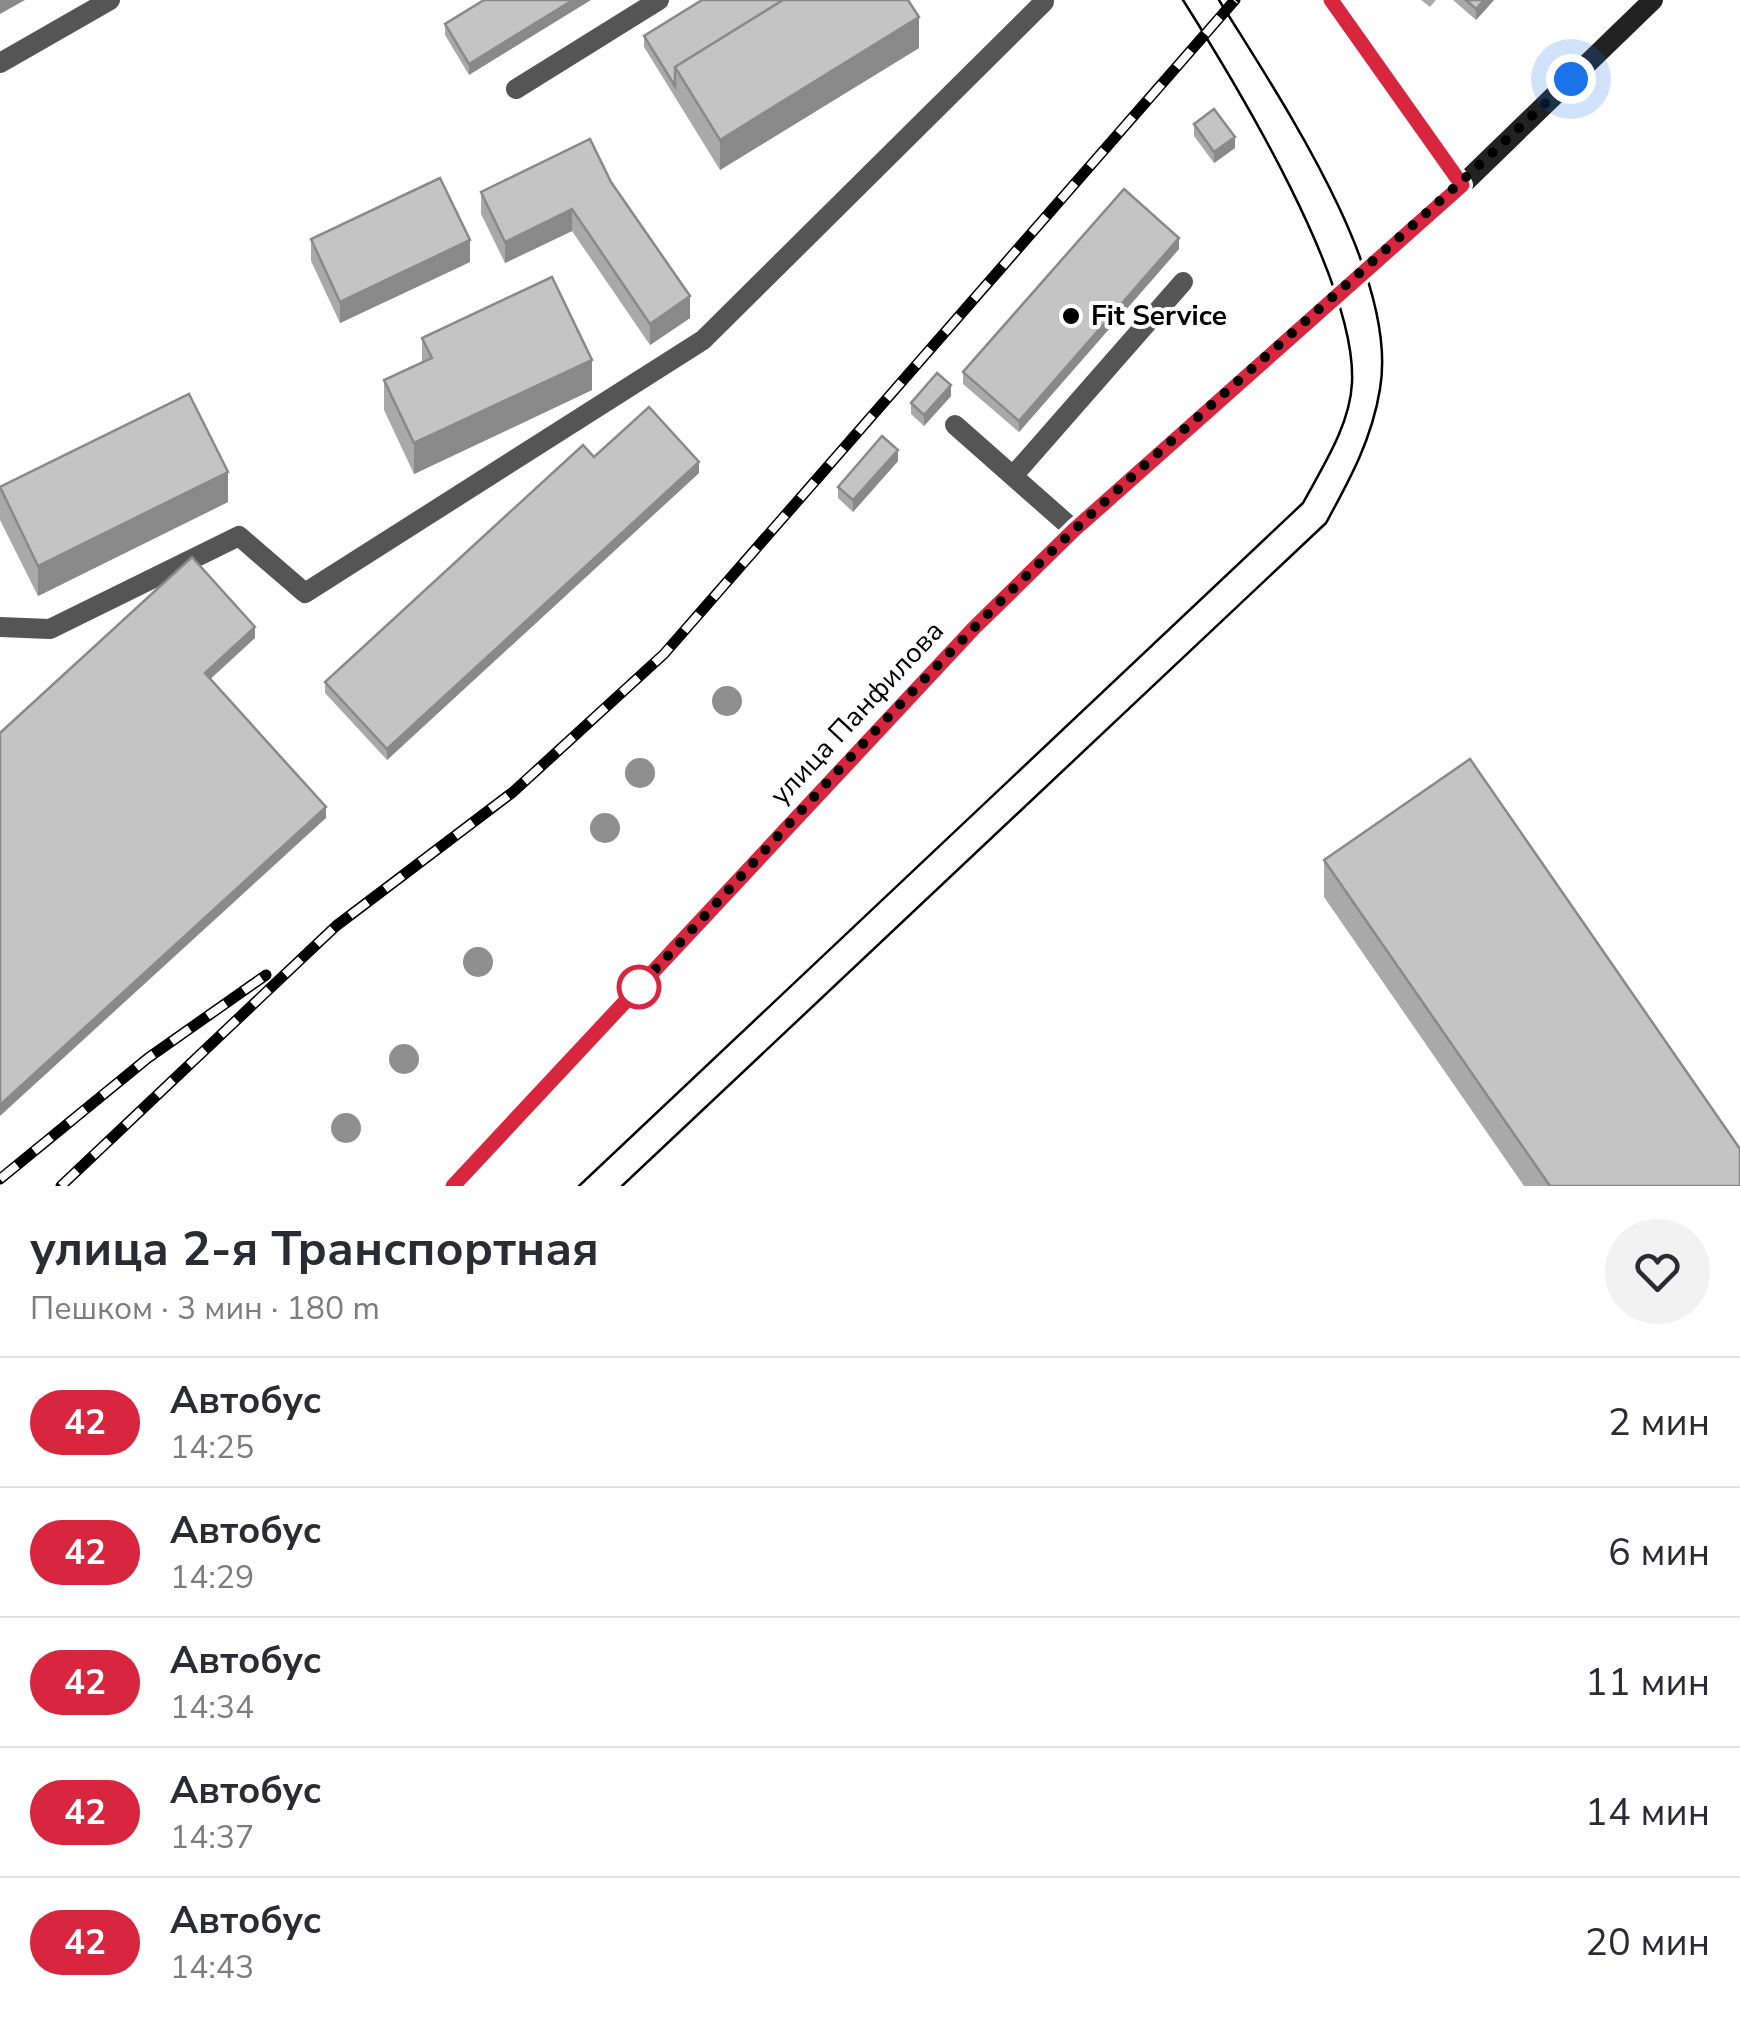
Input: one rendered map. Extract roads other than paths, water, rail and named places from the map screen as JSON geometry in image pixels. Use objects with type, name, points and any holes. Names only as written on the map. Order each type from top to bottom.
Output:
[{"type":"main road","points":[[1331,0],[1462,185]]},
{"type":"main road","name":"улица Панфилова","points":[[453,1186],[974,628],[1074,530],[1462,185],[1653,0]]},
{"type":"lane","points":[[0,63],[110,0]]},
{"type":"lane","points":[[516,89],[659,0]]},
{"type":"lane","points":[[0,627],[50,629],[239,536],[305,592],[703,340],[1044,2]]},
{"type":"lane","points":[[1013,476],[1183,282]]},
{"type":"lane","points":[[955,425],[1074,530]]},
{"type":"tram line","points":[[579,1186],[1303,503],[1327,460],[1341,430],[1352,383],[1348,341],[1335,293],[1315,241],[1262,133],[1183,0]]},
{"type":"tram line","points":[[622,1186],[1326,523],[1343,491],[1366,442],[1380,389],[1381,343],[1372,293],[1329,187],[1219,0]]},
{"type":"railway","points":[[61,1186],[336,926],[513,792],[664,654],[1235,0]]},
{"type":"railway","points":[[0,1179],[148,1058],[266,975]]},
{"type":"place","name":"Fit Service","points":[[1071,316]]}]
